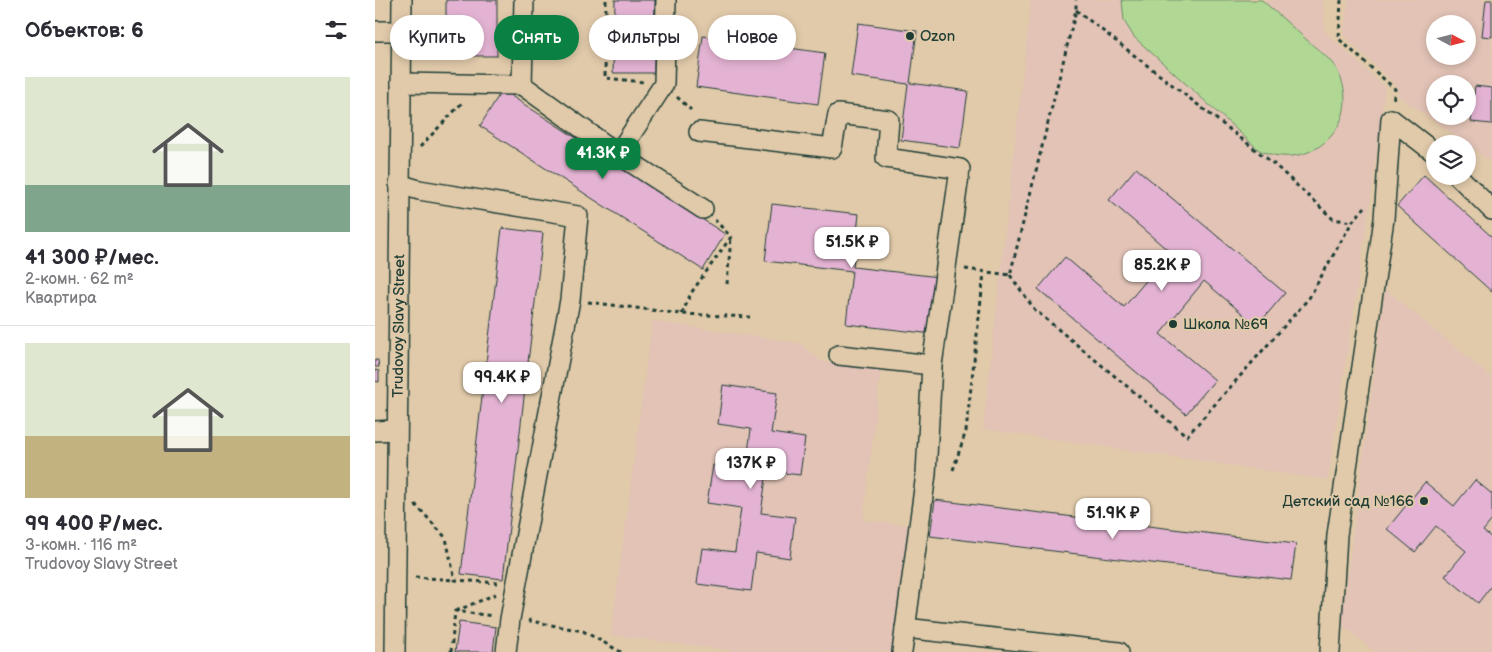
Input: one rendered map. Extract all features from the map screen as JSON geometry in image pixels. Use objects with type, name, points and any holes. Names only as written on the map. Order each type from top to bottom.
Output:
[{"type":"street","name":"Trudovoy Slavy Street","points":[[402,0],[402,15]]},
{"type":"street","points":[[523,85],[524,0]]},
{"type":"street","points":[[619,154],[664,84],[666,0]]},
{"type":"street","points":[[375,31],[390,31]]},
{"type":"street","name":"Trudovoy Slavy Street","points":[[395,652],[401,60]]},
{"type":"street","points":[[401,83],[523,85],[619,154],[703,209]]},
{"type":"street","points":[[699,132],[832,148],[838,114],[889,120],[886,158],[960,169],[932,365],[926,474],[902,652]]},
{"type":"street","points":[[1391,119],[1426,146]]},
{"type":"street","points":[[1330,652],[1337,535],[1384,220],[1391,119]]},
{"type":"street","points":[[399,184],[419,190],[578,216],[570,300],[510,619],[506,652]]},
{"type":"street","points":[[1370,201],[1386,185]]},
{"type":"street","points":[[1467,185],[1492,210]]},
{"type":"street","points":[[839,355],[932,365]]},
{"type":"street","points":[[375,431],[396,430]]},
{"type":"street","points":[[905,628],[1119,652]]},
{"type":"path","points":[[606,0],[605,78],[664,84]]},
{"type":"path","points":[[1076,0],[1076,10],[1010,275],[1035,310],[1187,436],[1309,298],[1352,222],[1370,201]]},
{"type":"path","points":[[1341,0],[1339,39],[1395,89],[1391,119]]},
{"type":"path","points":[[1076,10],[1274,164],[1333,219],[1352,222]]},
{"type":"path","points":[[420,148],[465,99]]},
{"type":"path","points":[[703,209],[731,237],[727,284]]},
{"type":"path","points":[[682,314],[691,293],[731,237]]},
{"type":"path","points":[[945,266],[984,273],[1010,275]]},
{"type":"path","points":[[953,470],[966,430],[984,273]]},
{"type":"path","points":[[570,300],[682,314],[750,317]]},
{"type":"path","points":[[415,577],[455,580]]},
{"type":"path","points":[[455,612],[518,584]]},
{"type":"path","points":[[455,612],[510,619]]},
{"type":"path","points":[[451,652],[455,612]]},
{"type":"shaded area","name":"Школа №69","points":[[1031,0],[1323,0],[1325,32],[1385,87],[1372,190],[1328,480],[983,429]]},
{"type":"shaded area","points":[[1348,0],[1492,0],[1492,162],[1476,151],[1476,135],[1454,135],[1440,125],[1476,125],[1476,75],[1426,75],[1426,115],[1397,95],[1399,88],[1343,35]]},
{"type":"shaded area","name":"Детский сад №166","points":[[1385,289],[1492,378],[1492,652],[1375,652],[1341,624]]},
{"type":"shaded area","points":[[652,321],[799,343],[823,362],[881,369],[863,520],[908,525],[892,652],[743,652],[611,635]]},
{"type":"green space","points":[[1122,0],[1262,0],[1325,56],[1339,74],[1345,93],[1344,111],[1338,127],[1327,140],[1313,150],[1296,155],[1278,156],[1259,150],[1134,37],[1124,21]]},
{"type":"building","points":[[446,0],[497,0],[497,15],[494,15],[494,56],[484,56],[484,15],[446,15]]},
{"type":"building","points":[[615,0],[655,0],[655,15],[615,15]]},
{"type":"building","points":[[1486,0],[1492,0],[1492,37],[1482,36]]},
{"type":"building","points":[[858,23],[917,31],[910,83],[968,91],[960,148],[901,140],[908,84],[851,76]]},
{"type":"building","points":[[703,36],[708,37],[708,60],[796,60],[796,49],[825,53],[818,104],[696,87]]},
{"type":"building","points":[[613,60],[654,60],[654,73],[613,73]]},
{"type":"building","points":[[1476,86],[1492,88],[1492,124],[1476,122]]},
{"type":"building","points":[[502,90],[725,234],[703,270],[480,126]]},
{"type":"building","points":[[1136,168],[1285,293],[1257,326],[1204,281],[1160,334],[1215,380],[1186,414],[1038,289],[1065,257],[1124,307],[1170,252],[1109,200]]},
{"type":"building","points":[[1424,175],[1426,177],[1426,185],[1435,185],[1492,237],[1492,292],[1397,206]]},
{"type":"building","points":[[772,204],[859,214],[853,267],[939,277],[933,334],[846,324],[852,271],[765,261]]},
{"type":"building","points":[[502,228],[543,233],[503,579],[461,574]]},
{"type":"building","points":[[375,360],[378,360],[379,367],[375,367]]},
{"type":"building","points":[[375,370],[379,371],[379,382],[375,381]]},
{"type":"building","points":[[723,385],[777,393],[771,433],[805,438],[800,475],[767,471],[761,513],[795,517],[790,558],[756,553],[751,591],[697,584],[702,548],[735,552],[741,508],[707,503],[713,465],[746,469],[751,429],[718,424]]},
{"type":"building","points":[[1475,480],[1492,494],[1492,520],[1483,531],[1492,538],[1492,585],[1478,603],[1445,576],[1466,551],[1436,526],[1415,552],[1387,529],[1425,482],[1454,506]]},
{"type":"building","points":[[935,500],[1296,544],[1291,580],[930,536]]},
{"type":"building","points":[[459,622],[496,627],[493,652],[455,652]]},
{"type":"place","name":"Ozon","points":[[910,36]]},
{"type":"place","name":"Школа №69","points":[[1173,324]]},
{"type":"place","name":"Детский сад №166","points":[[1424,501]]}]
